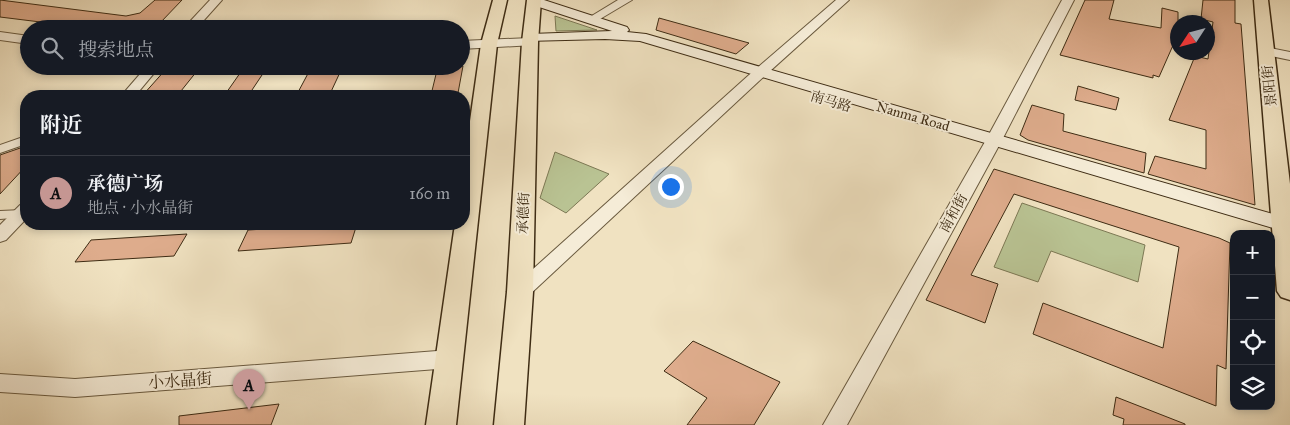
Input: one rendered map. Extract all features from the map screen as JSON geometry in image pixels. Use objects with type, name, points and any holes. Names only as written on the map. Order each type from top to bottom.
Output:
[{"type":"main road","points":[[470,197],[489,44],[500,0]]},
{"type":"main road","name":"景阳街","points":[[1261,0],[1281,232],[1290,291]]},
{"type":"main road","points":[[534,1],[757,75]]},
{"type":"main road","name":"承德街","points":[[509,425],[520,292],[530,43],[534,1]]},
{"type":"main road","points":[[530,43],[627,36],[655,41]]},
{"type":"main road","name":"南马路","points":[[530,43],[621,43],[658,50],[757,75],[1281,232]]},
{"type":"main road","points":[[441,425],[466,230]]},
{"type":"street","points":[[197,20],[216,0]]},
{"type":"street","points":[[591,20],[626,0]]},
{"type":"street","points":[[520,292],[757,75],[843,0]]},
{"type":"street","name":"南和街","points":[[835,425],[991,144],[1068,0]]},
{"type":"street","points":[[0,36],[20,39]]},
{"type":"street","points":[[470,45],[530,43]]},
{"type":"street","points":[[1265,51],[1290,56]]},
{"type":"street","points":[[133,90],[146,75]]},
{"type":"street","points":[[0,149],[20,142]]},
{"type":"street","points":[[0,215],[20,212]]},
{"type":"street","points":[[0,236],[20,216]]},
{"type":"street","name":"小水晶街","points":[[0,384],[75,388],[450,359]]},
{"type":"green space","points":[[555,16],[597,30],[556,31]]},
{"type":"green space","points":[[555,152],[609,174],[566,213],[540,198]]},
{"type":"green space","points":[[1022,203],[1145,245],[1138,282],[1051,251],[1038,282],[994,267]]},
{"type":"building","points":[[0,0],[126,16],[140,13],[155,0],[182,0],[163,20],[24,20],[0,17]]},
{"type":"building","points":[[1085,0],[1114,0],[1109,19],[1161,28],[1162,8],[1178,12],[1178,15],[1170,15],[1170,52],[1159,77],[1153,75],[1153,78],[1060,55]]},
{"type":"building","points":[[1203,0],[1235,0],[1235,23],[1241,24],[1255,205],[1148,174],[1155,156],[1206,169],[1206,130],[1169,120],[1193,60],[1215,60],[1215,15],[1201,15]]},
{"type":"building","points":[[659,18],[749,43],[736,54],[656,30]]},
{"type":"building","points":[[161,75],[194,75],[182,90],[147,90]]},
{"type":"building","points":[[239,75],[262,75],[252,90],[228,90]]},
{"type":"building","points":[[307,75],[339,75],[332,90],[299,90]]},
{"type":"building","points":[[436,75],[461,75],[459,90],[432,90]]},
{"type":"building","points":[[1078,86],[1119,98],[1116,110],[1075,100]]},
{"type":"building","points":[[1032,105],[1064,114],[1063,131],[1146,153],[1144,173],[1028,140],[1020,135]]},
{"type":"building","points":[[20,148],[20,172],[0,194],[0,155]]},
{"type":"building","points":[[994,169],[1230,243],[1226,369],[1217,365],[1216,406],[1033,334],[1043,303],[1163,348],[1179,247],[1014,194],[971,275],[998,284],[985,323],[926,300]]},
{"type":"building","points":[[248,230],[355,230],[351,243],[238,251]]},
{"type":"building","points":[[187,234],[174,256],[75,262],[91,240]]},
{"type":"building","points":[[693,341],[780,382],[754,425],[687,425],[707,398],[664,371]]},
{"type":"building","points":[[1116,397],[1185,425],[1123,425],[1124,419],[1113,415]]},
{"type":"building","points":[[279,404],[271,425],[179,425],[179,416]]},
{"type":"place","name":"承德广场","points":[[249,410]]}]
